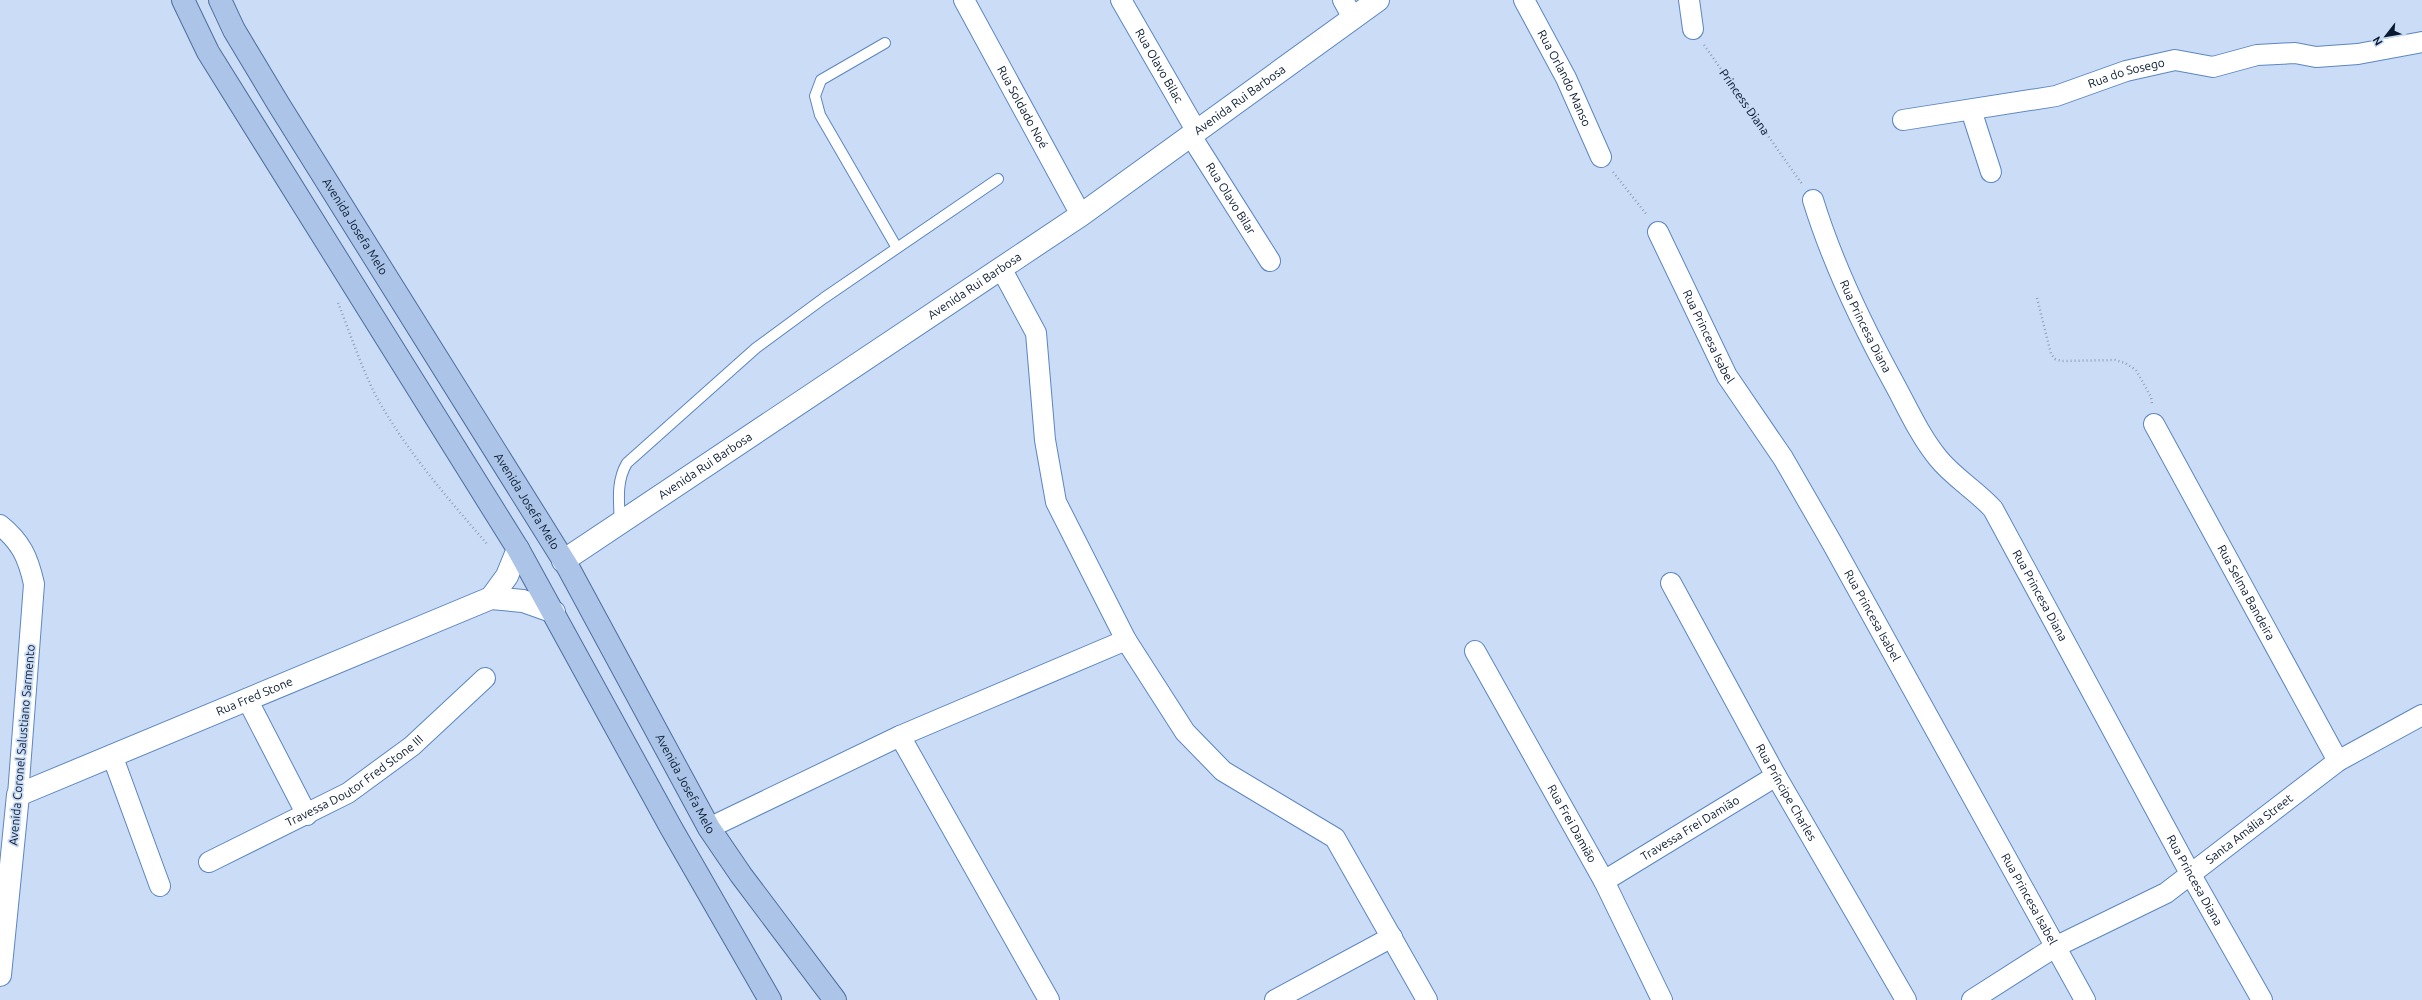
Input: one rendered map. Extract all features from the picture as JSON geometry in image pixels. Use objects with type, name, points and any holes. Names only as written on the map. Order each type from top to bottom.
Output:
[{"type":"main road","points":[[184,0],[208,52],[518,549],[554,612],[666,819],[770,1000]]},
{"type":"main road","name":"Avenida Josefa Melo","points":[[220,0],[234,30],[271,92],[563,561],[709,828],[740,875],[835,1000]]},
{"type":"street","name":"Rua Soldado Noé","points":[[964,0],[1081,215]]},
{"type":"street","name":"Rua Olavo Bilac","points":[[1121,0],[1194,134]]},
{"type":"street","name":"Avenida Rui Barbosa","points":[[563,561],[1081,215],[1194,134],[1348,9],[1378,0]]},
{"type":"street","name":"Rua Orlando Manso","points":[[1524,0],[1566,78],[1601,157]]},
{"type":"street","points":[[1689,0],[1693,29]]},
{"type":"street","name":"Rua do Sosego","points":[[1903,120],[2056,96],[2126,71],[2175,60],[2213,67],[2257,55],[2295,54],[2316,57],[2358,54],[2422,42]]},
{"type":"street","points":[[1971,110],[1992,172]]},
{"type":"street","name":"Rua Olavo Bilar","points":[[1194,134],[1270,261]]},
{"type":"street","name":"Rua Princesa Diana","points":[[1813,200],[1834,262],[1867,334],[1928,446],[1958,478],[1982,497],[1993,509],[2192,875],[2262,1000]]},
{"type":"street","name":"Rua Princesa Isabel","points":[[1658,232],[1727,376],[1783,458],[1832,543],[2055,947],[2086,1000]]},
{"type":"street","points":[[1001,268],[1036,333],[1045,440],[1056,502],[1126,640],[1185,732],[1223,771],[1335,838],[1428,1000]]},
{"type":"street","name":"Rua Selma Bandeira","points":[[2154,424],[2338,761]]},
{"type":"street","name":"Avenida Coronel Salustiano Sarmento","points":[[0,525],[16,538],[24,551],[34,584],[18,795],[0,975]]},
{"type":"street","name":"Rua Fred Stone","points":[[491,598],[508,576],[518,549]]},
{"type":"street","name":"Rua Príncipe Charles","points":[[1671,583],[1776,776],[1906,1000]]},
{"type":"street","name":"Rua Fred Stone","points":[[18,795],[491,598],[523,601],[554,612]]},
{"type":"street","points":[[709,828],[900,736],[1126,640]]},
{"type":"street","name":"Rua Frei Damião","points":[[1475,651],[1604,881],[1662,1000]]},
{"type":"street","name":"Travessa Doutor Fred Stone III","points":[[209,862],[307,815],[348,793],[412,746],[485,678]]},
{"type":"street","points":[[247,699],[307,815]]},
{"type":"street","name":"Santa Amália Street","points":[[1972,1000],[2055,947],[2166,893],[2192,875],[2338,761],[2422,715]]},
{"type":"street","points":[[900,736],[1049,1000]]},
{"type":"street","points":[[112,755],[160,886]]},
{"type":"street","name":"Travessa Frei Damião","points":[[1604,881],[1776,776]]},
{"type":"street","points":[[1275,1000],[1392,937]]},
{"type":"lane","points":[[884,43],[821,80],[815,96],[820,115],[897,248]]},
{"type":"lane","points":[[620,523],[619,486],[621,473],[628,463],[756,348],[897,248],[998,179]]},
{"type":"path","name":"Princess Diana","points":[[1693,29],[1813,200]]},
{"type":"path","points":[[1601,157],[1644,210],[1658,232]]},
{"type":"path","points":[[336,298],[380,403],[405,443],[442,493],[488,545],[508,576]]},
{"type":"path","points":[[2037,298],[2051,354],[2055,359],[2115,360],[2136,370],[2151,397],[2154,424]]}]
